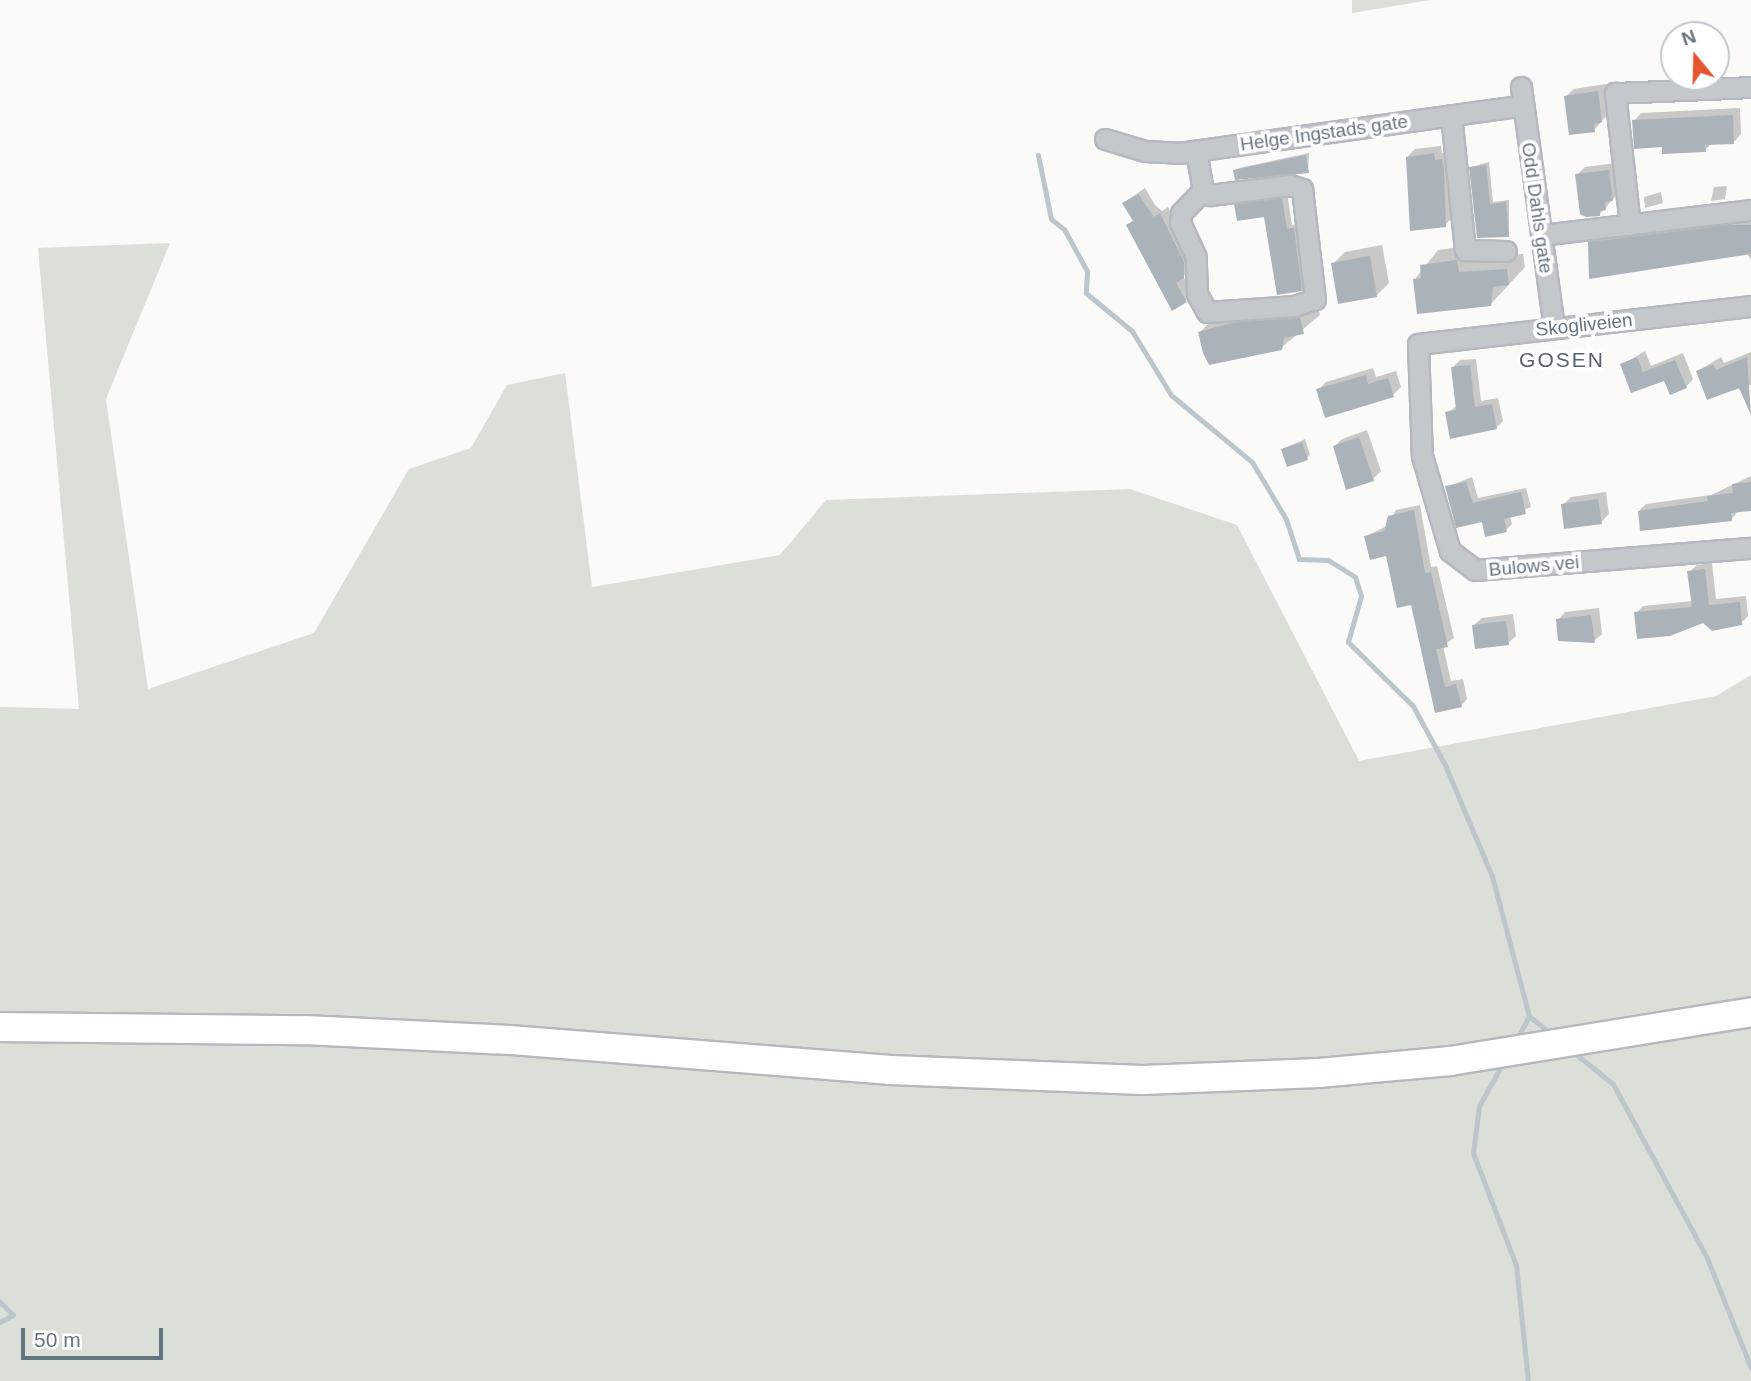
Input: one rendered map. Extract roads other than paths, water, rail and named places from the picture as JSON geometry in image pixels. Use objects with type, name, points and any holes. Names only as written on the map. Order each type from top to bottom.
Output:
[{"type":"highway","points":[[0,1027],[331,1031],[576,1045],[903,1071],[1142,1080],[1319,1073],[1437,1063],[1568,1045],[1751,1012]]},
{"type":"highway","points":[[0,1042],[407,1049],[956,1089],[1141,1093],[1319,1087],[1451,1075],[1569,1060],[1751,1026]]},
{"type":"street","points":[[1630,225],[1615,93],[1751,87]]},
{"type":"street","name":"Helge Ingstads gate","points":[[1105,139],[1145,151],[1196,151],[1451,115],[1522,96]]},
{"type":"street","name":"Odd Dahls gate","points":[[1522,96],[1553,328]]},
{"type":"street","points":[[1451,115],[1465,250],[1506,251]]},
{"type":"street","points":[[1196,151],[1203,190]]},
{"type":"street","points":[[1290,185],[1302,189],[1315,299],[1222,314],[1207,312],[1199,302],[1196,257],[1180,223],[1181,213],[1203,190],[1220,197],[1290,185]]},
{"type":"street","points":[[1541,235],[1751,210]]},
{"type":"street","name":"Skogliveien","points":[[1418,344],[1751,306]]},
{"type":"street","name":"Bulows vei","points":[[1418,344],[1422,456],[1450,551],[1475,570],[1751,548]]},
{"type":"waterway","points":[[1038,155],[1051,219],[1064,229],[1087,271],[1086,293],[1132,331],[1171,395],[1252,462],[1286,519],[1299,559],[1328,560],[1355,577],[1361,596],[1348,642],[1413,706],[1445,765],[1492,876],[1529,1016],[1516,1040]]},
{"type":"waterway","points":[[1529,1016],[1551,1034]]},
{"type":"waterway","points":[[1572,1051],[1613,1084],[1707,1258],[1751,1368]]},
{"type":"waterway","points":[[1504,1061],[1479,1106],[1473,1153],[1516,1265],[1528,1381]]},
{"type":"waterway","points":[[0,1302],[13,1315],[0,1322]]},
{"type":"district","name":"GOSEN","points":[[1562,360]]}]
